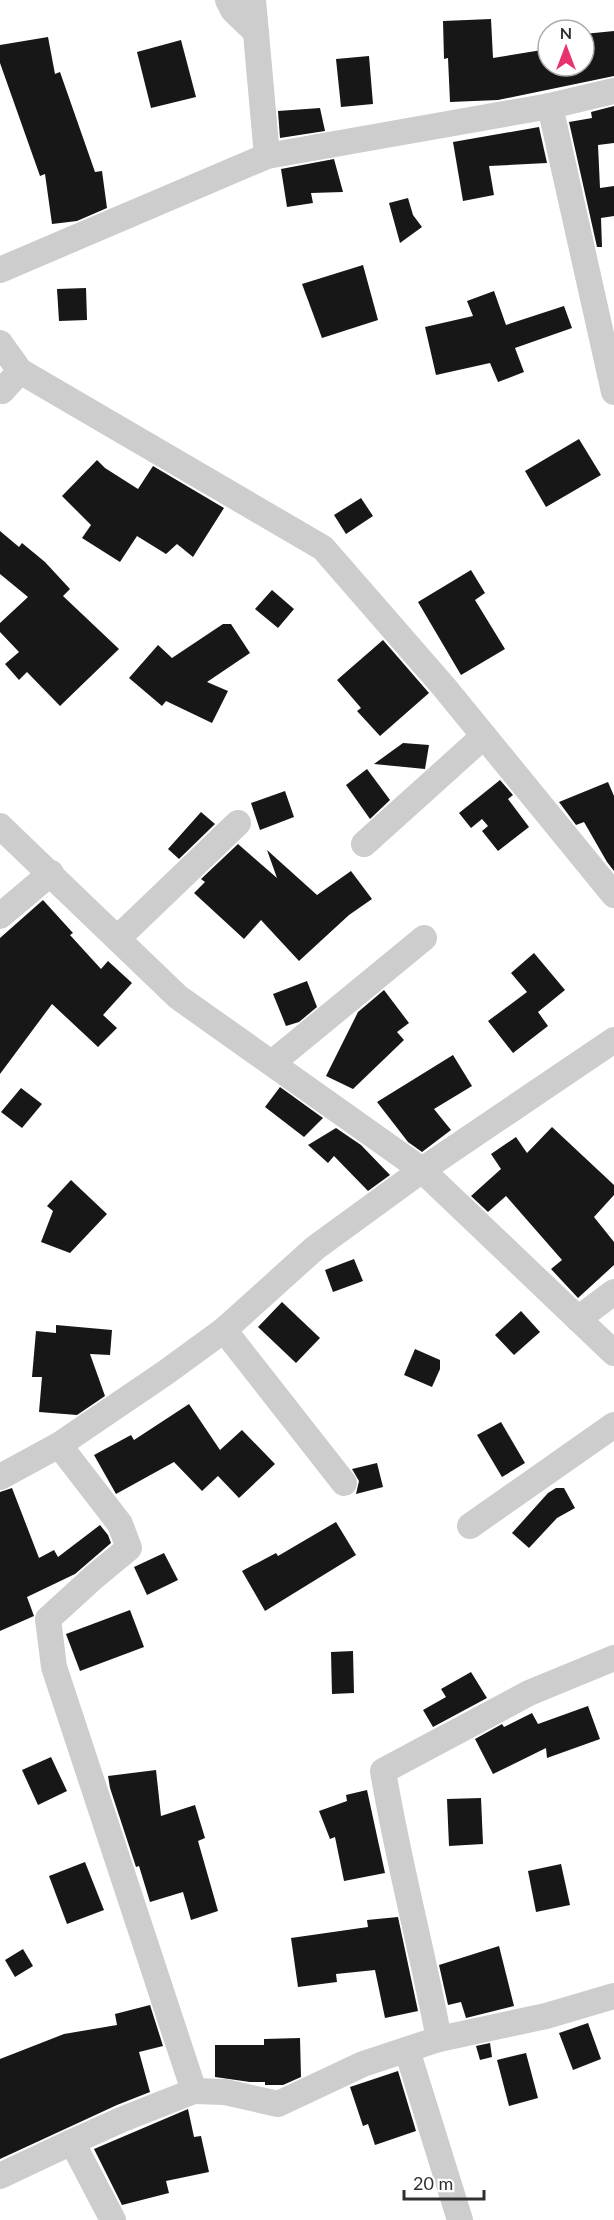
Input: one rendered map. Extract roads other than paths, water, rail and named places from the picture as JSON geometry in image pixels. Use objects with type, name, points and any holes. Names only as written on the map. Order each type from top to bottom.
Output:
[{"type":"street","points":[[228,0],[233,10],[256,32]]},
{"type":"street","points":[[253,0],[267,156]]},
{"type":"street","points":[[0,270],[267,156],[550,106],[614,91]]},
{"type":"street","points":[[550,106],[614,392]]},
{"type":"street","points":[[0,344],[20,371],[322,548],[444,687],[614,895]]},
{"type":"street","points":[[2,391],[20,371]]},
{"type":"street","points":[[364,844],[484,736]]},
{"type":"street","points":[[118,938],[238,823]]},
{"type":"street","points":[[0,826],[178,997],[422,1170],[614,1353]]},
{"type":"street","points":[[0,916],[51,873]]},
{"type":"street","points":[[272,1063],[424,938]]},
{"type":"street","points":[[0,1477],[60,1445],[224,1330],[315,1248],[422,1170],[614,1040]]},
{"type":"street","points":[[578,1319],[614,1292]]},
{"type":"street","points":[[224,1330],[344,1483]]},
{"type":"street","points":[[470,1526],[614,1425]]},
{"type":"street","points":[[60,1445],[120,1524],[129,1548],[48,1619],[54,1667],[195,2091]]},
{"type":"street","points":[[439,2039],[412,1906],[393,1833],[384,1771],[529,1694],[614,1658]]},
{"type":"street","points":[[0,2176],[123,2119],[195,2091],[225,2092],[278,2104],[363,2064],[406,2049],[439,2039],[546,2016],[614,1996]]},
{"type":"street","points":[[406,2049],[460,2220]]},
{"type":"street","points":[[72,2142],[113,2220]]}]
